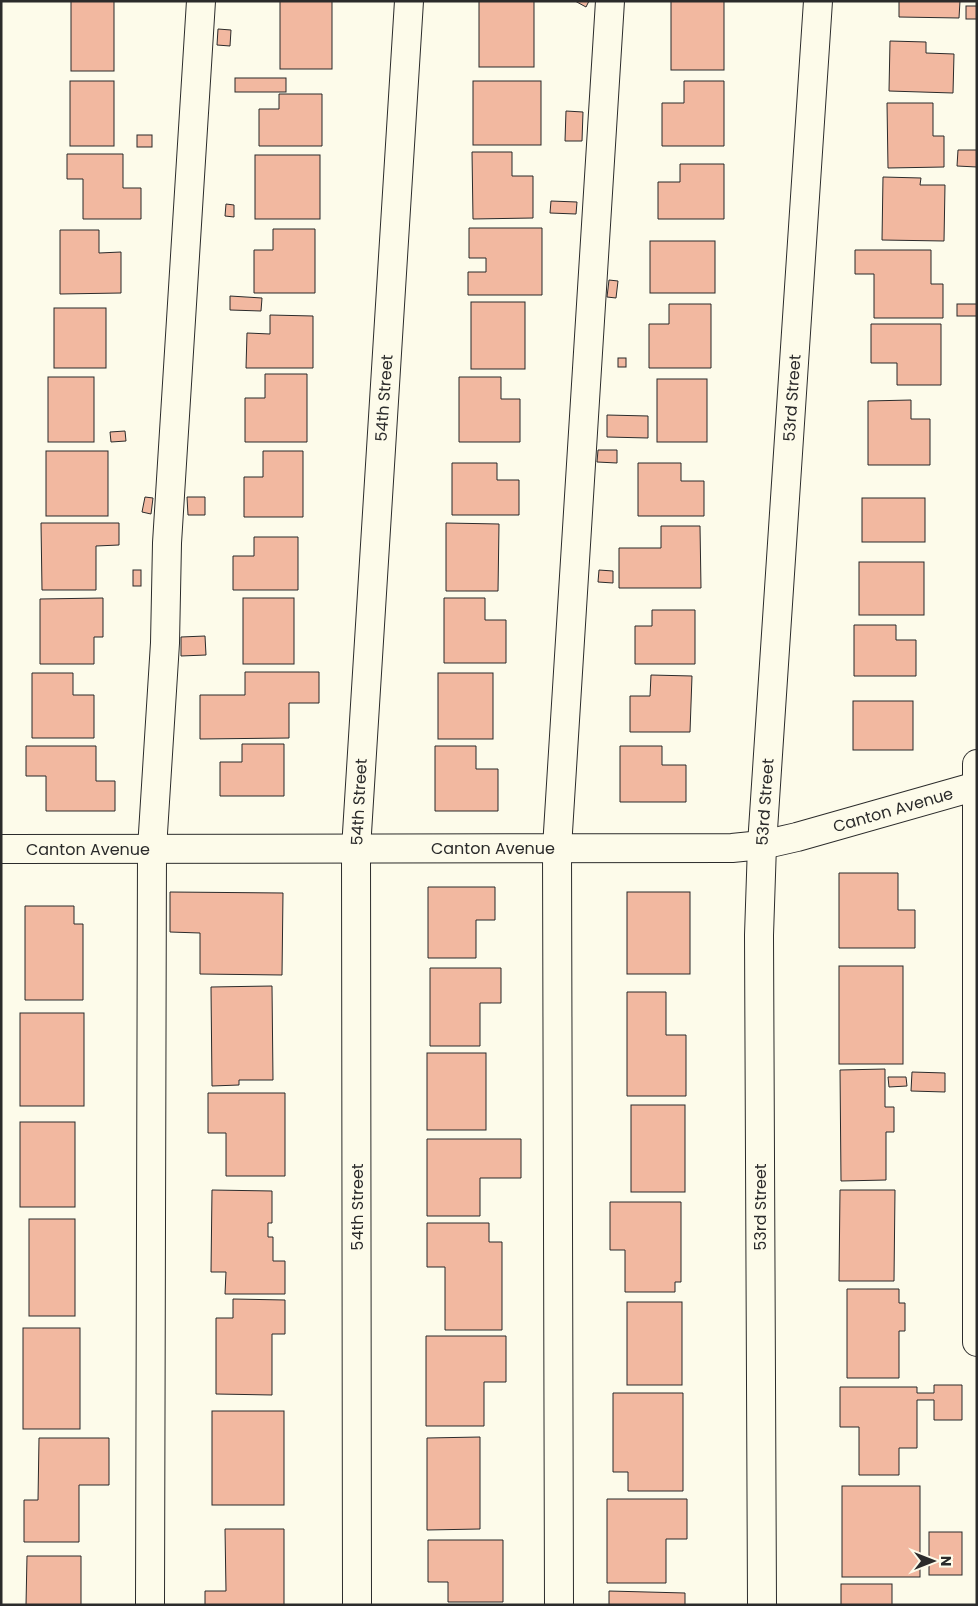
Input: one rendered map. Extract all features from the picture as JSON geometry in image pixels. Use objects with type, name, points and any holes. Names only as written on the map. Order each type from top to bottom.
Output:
[{"type":"street","points":[[150,1605],[152,849],[165,643],[167,543],[201,1]]},
{"type":"street","name":"54th Street","points":[[357,1605],[356,849],[409,1]]},
{"type":"street","points":[[559,1605],[557,848],[610,1]]},
{"type":"street","name":"53rd Street","points":[[762,1605],[758,935],[762,845],[818,1]]},
{"type":"street","points":[[976,779],[977,1342]]},
{"type":"street","name":"Canton Avenue","points":[[1,849],[732,848],[762,845],[976,779]]},
{"type":"building","points":[[71,1],[114,1],[114,71],[71,71]]},
{"type":"building","points":[[280,1],[332,1],[332,69],[280,69]]},
{"type":"building","points":[[479,1],[534,1],[534,67],[479,67]]},
{"type":"building","points":[[575,1],[589,1],[586,7]]},
{"type":"building","points":[[671,1],[724,1],[724,70],[671,70]]},
{"type":"building","points":[[899,1],[960,1],[959,18],[899,17]]},
{"type":"building","points":[[966,6],[977,6],[977,19],[966,19]]},
{"type":"building","points":[[218,29],[231,30],[230,46],[217,45]]},
{"type":"building","points":[[890,41],[926,42],[926,53],[954,54],[953,93],[889,91]]},
{"type":"building","points":[[235,78],[286,78],[286,92],[235,92]]},
{"type":"building","points":[[70,81],[114,81],[114,146],[70,146]]},
{"type":"building","points":[[473,81],[541,81],[541,145],[473,145]]},
{"type":"building","points":[[684,81],[724,81],[724,146],[662,146],[662,103],[684,103]]},
{"type":"building","points":[[279,94],[322,94],[322,146],[259,146],[259,109],[279,109]]},
{"type":"building","points":[[887,103],[933,103],[933,136],[944,136],[944,167],[888,168]]},
{"type":"building","points":[[566,111],[583,112],[582,141],[565,141]]},
{"type":"building","points":[[137,135],[152,135],[152,147],[137,147]]},
{"type":"building","points":[[958,150],[977,150],[977,167],[957,166]]},
{"type":"building","points":[[472,152],[512,152],[512,176],[533,176],[533,218],[473,219]]},
{"type":"building","points":[[67,154],[123,154],[123,188],[141,188],[141,219],[83,219],[83,179],[67,179]]},
{"type":"building","points":[[255,155],[320,155],[320,219],[255,219]]},
{"type":"building","points":[[680,164],[724,164],[724,219],[658,219],[658,182],[680,182]]},
{"type":"building","points":[[883,177],[921,178],[920,185],[945,185],[944,241],[882,240]]},
{"type":"building","points":[[551,201],[577,202],[576,214],[550,213]]},
{"type":"building","points":[[226,204],[234,205],[234,217],[225,216]]},
{"type":"building","points":[[469,228],[542,228],[542,295],[468,295],[468,272],[486,272],[486,258],[469,258]]},
{"type":"building","points":[[273,229],[315,229],[315,293],[254,293],[254,250],[273,250]]},
{"type":"building","points":[[60,230],[99,230],[99,253],[121,252],[121,293],[60,294]]},
{"type":"building","points":[[650,241],[715,241],[715,293],[650,293]]},
{"type":"building","points":[[855,250],[931,250],[931,284],[943,284],[943,318],[874,318],[874,274],[855,274]]},
{"type":"building","points":[[609,280],[618,281],[616,298],[607,297]]},
{"type":"building","points":[[230,296],[262,298],[261,311],[230,310]]},
{"type":"building","points":[[471,302],[525,302],[525,369],[471,369]]},
{"type":"building","points":[[669,304],[711,304],[711,368],[649,368],[649,324],[669,324]]},
{"type":"building","points":[[957,304],[977,304],[977,316],[957,316]]},
{"type":"building","points":[[54,308],[106,308],[106,368],[54,368]]},
{"type":"building","points":[[270,315],[313,316],[313,368],[246,368],[247,333],[270,334]]},
{"type":"building","points":[[871,324],[941,324],[941,385],[897,385],[897,363],[871,363]]},
{"type":"building","points":[[618,358],[626,358],[626,367],[618,367]]},
{"type":"building","points":[[265,374],[307,374],[307,442],[245,442],[245,398],[265,398]]},
{"type":"building","points":[[48,377],[94,377],[94,442],[48,442]]},
{"type":"building","points":[[459,377],[501,377],[501,399],[520,399],[520,442],[459,442]]},
{"type":"building","points":[[657,379],[707,379],[707,442],[657,442]]},
{"type":"building","points":[[911,400],[911,419],[930,419],[930,465],[868,465],[868,401]]},
{"type":"building","points":[[607,415],[648,416],[648,438],[607,437]]},
{"type":"building","points":[[125,431],[126,441],[111,442],[110,432]]},
{"type":"building","points":[[598,450],[617,450],[617,463],[597,462]]},
{"type":"building","points":[[46,451],[108,451],[108,516],[46,516]]},
{"type":"building","points":[[263,451],[303,451],[303,517],[244,517],[244,477],[263,477]]},
{"type":"building","points":[[452,463],[497,463],[497,480],[519,480],[519,515],[452,515]]},
{"type":"building","points":[[638,463],[681,463],[681,481],[704,481],[704,516],[638,516]]},
{"type":"building","points":[[145,497],[153,498],[151,514],[142,512]]},
{"type":"building","points":[[187,497],[205,497],[205,515],[188,515]]},
{"type":"building","points":[[862,498],[925,498],[925,542],[862,542]]},
{"type":"building","points":[[41,523],[119,523],[119,545],[96,546],[96,590],[42,590]]},
{"type":"building","points":[[446,523],[499,524],[498,591],[446,591]]},
{"type":"building","points":[[661,526],[700,526],[701,588],[619,588],[619,548],[661,548]]},
{"type":"building","points":[[254,537],[298,537],[298,590],[233,590],[233,556],[254,556]]},
{"type":"building","points":[[859,562],[924,562],[924,615],[859,615]]},
{"type":"building","points":[[133,570],[141,570],[141,586],[133,586]]},
{"type":"building","points":[[599,570],[613,571],[613,583],[598,582]]},
{"type":"building","points":[[103,598],[103,637],[94,637],[94,664],[40,664],[40,599]]},
{"type":"building","points":[[243,598],[294,598],[294,664],[243,664]]},
{"type":"building","points":[[444,598],[485,598],[485,620],[506,620],[506,663],[444,663]]},
{"type":"building","points":[[652,610],[695,610],[695,664],[635,664],[635,626],[652,626]]},
{"type":"building","points":[[854,625],[896,625],[896,640],[916,640],[916,676],[854,676]]},
{"type":"building","points":[[205,636],[206,655],[181,656],[181,637]]},
{"type":"building","points":[[245,672],[319,672],[319,703],[289,703],[289,738],[200,739],[200,695],[245,695]]},
{"type":"building","points":[[32,673],[73,673],[73,695],[94,695],[94,738],[32,738]]},
{"type":"building","points":[[438,673],[493,673],[493,739],[438,739]]},
{"type":"building","points":[[651,675],[692,676],[690,732],[630,732],[630,696],[650,696]]},
{"type":"building","points":[[853,701],[913,701],[913,750],[853,750]]},
{"type":"building","points":[[242,744],[284,744],[284,796],[220,796],[220,762],[242,762]]},
{"type":"building","points":[[26,746],[96,746],[96,781],[115,781],[115,811],[46,811],[46,776],[26,776]]},
{"type":"building","points":[[435,746],[476,746],[476,769],[498,769],[498,811],[435,811]]},
{"type":"building","points":[[620,746],[662,746],[662,765],[686,765],[686,802],[620,802]]},
{"type":"building","points":[[839,873],[898,873],[898,910],[915,910],[915,948],[839,948]]},
{"type":"building","points":[[428,887],[495,887],[495,920],[476,920],[476,958],[428,958]]},
{"type":"building","points":[[170,892],[283,893],[282,975],[200,974],[200,933],[170,932]]},
{"type":"building","points":[[627,892],[690,892],[690,974],[627,974]]},
{"type":"building","points":[[25,906],[74,906],[74,924],[83,924],[83,1000],[25,1000]]},
{"type":"building","points":[[839,966],[903,966],[903,1064],[839,1064]]},
{"type":"building","points":[[430,968],[501,968],[501,1003],[480,1003],[480,1046],[430,1046]]},
{"type":"building","points":[[272,986],[273,1080],[239,1080],[239,1085],[212,1086],[211,987]]},
{"type":"building","points":[[627,992],[666,992],[666,1035],[686,1035],[686,1096],[627,1096]]},
{"type":"building","points":[[20,1013],[84,1013],[84,1106],[20,1106]]},
{"type":"building","points":[[427,1053],[486,1053],[486,1130],[427,1130]]},
{"type":"building","points":[[885,1069],[885,1107],[894,1107],[894,1132],[886,1132],[886,1180],[841,1181],[840,1070]]},
{"type":"building","points":[[912,1072],[945,1073],[945,1092],[911,1091]]},
{"type":"building","points":[[888,1077],[906,1077],[907,1086],[889,1087]]},
{"type":"building","points":[[208,1093],[285,1093],[285,1176],[226,1176],[226,1133],[208,1133]]},
{"type":"building","points":[[631,1105],[685,1105],[685,1192],[631,1192]]},
{"type":"building","points":[[20,1122],[75,1122],[75,1207],[20,1207]]},
{"type":"building","points":[[427,1139],[521,1139],[521,1178],[480,1178],[480,1216],[427,1216]]},
{"type":"building","points":[[212,1190],[272,1191],[272,1223],[268,1223],[268,1237],[273,1237],[273,1261],[285,1261],[285,1294],[225,1294],[226,1272],[211,1272]]},
{"type":"building","points":[[840,1190],[895,1190],[894,1281],[839,1281]]},
{"type":"building","points":[[610,1202],[681,1202],[681,1282],[675,1282],[675,1292],[625,1292],[625,1250],[610,1250]]},
{"type":"building","points":[[29,1219],[75,1219],[75,1316],[29,1316]]},
{"type":"building","points":[[427,1223],[489,1223],[489,1242],[502,1242],[502,1330],[445,1330],[445,1267],[427,1267]]},
{"type":"building","points":[[847,1289],[899,1289],[899,1303],[905,1303],[905,1331],[899,1331],[899,1378],[847,1378]]},
{"type":"building","points":[[233,1299],[285,1300],[285,1334],[272,1334],[272,1395],[216,1394],[216,1318],[233,1318]]},
{"type":"building","points":[[627,1302],[682,1302],[682,1385],[627,1385]]},
{"type":"building","points":[[23,1328],[80,1328],[80,1429],[23,1429]]},
{"type":"building","points":[[426,1336],[506,1336],[506,1382],[484,1382],[484,1426],[426,1426]]},
{"type":"building","points":[[934,1385],[962,1385],[962,1420],[934,1420],[934,1400],[917,1400],[917,1448],[899,1448],[899,1475],[859,1475],[859,1427],[840,1427],[840,1387],[917,1387],[917,1393],[934,1393]]},
{"type":"building","points":[[613,1393],[683,1393],[683,1491],[628,1491],[628,1472],[613,1472]]},
{"type":"building","points":[[212,1411],[284,1411],[284,1505],[212,1505]]},
{"type":"building","points":[[480,1437],[480,1529],[427,1530],[427,1438]]},
{"type":"building","points":[[39,1438],[109,1438],[109,1485],[79,1485],[79,1542],[24,1542],[24,1500],[38,1500]]},
{"type":"building","points":[[842,1486],[920,1486],[920,1577],[842,1577]]},
{"type":"building","points":[[607,1499],[687,1499],[687,1539],[666,1539],[666,1583],[607,1583]]},
{"type":"building","points":[[225,1529],[284,1529],[284,1605],[205,1605],[205,1591],[226,1591]]},
{"type":"building","points":[[929,1532],[962,1532],[962,1575],[929,1575]]},
{"type":"building","points":[[428,1540],[503,1540],[503,1602],[448,1602],[448,1582],[428,1582]]},
{"type":"building","points":[[27,1556],[81,1556],[81,1605],[26,1605]]},
{"type":"building","points":[[841,1584],[892,1584],[892,1605],[841,1605]]},
{"type":"building","points":[[609,1591],[685,1593],[685,1605],[609,1605]]}]
